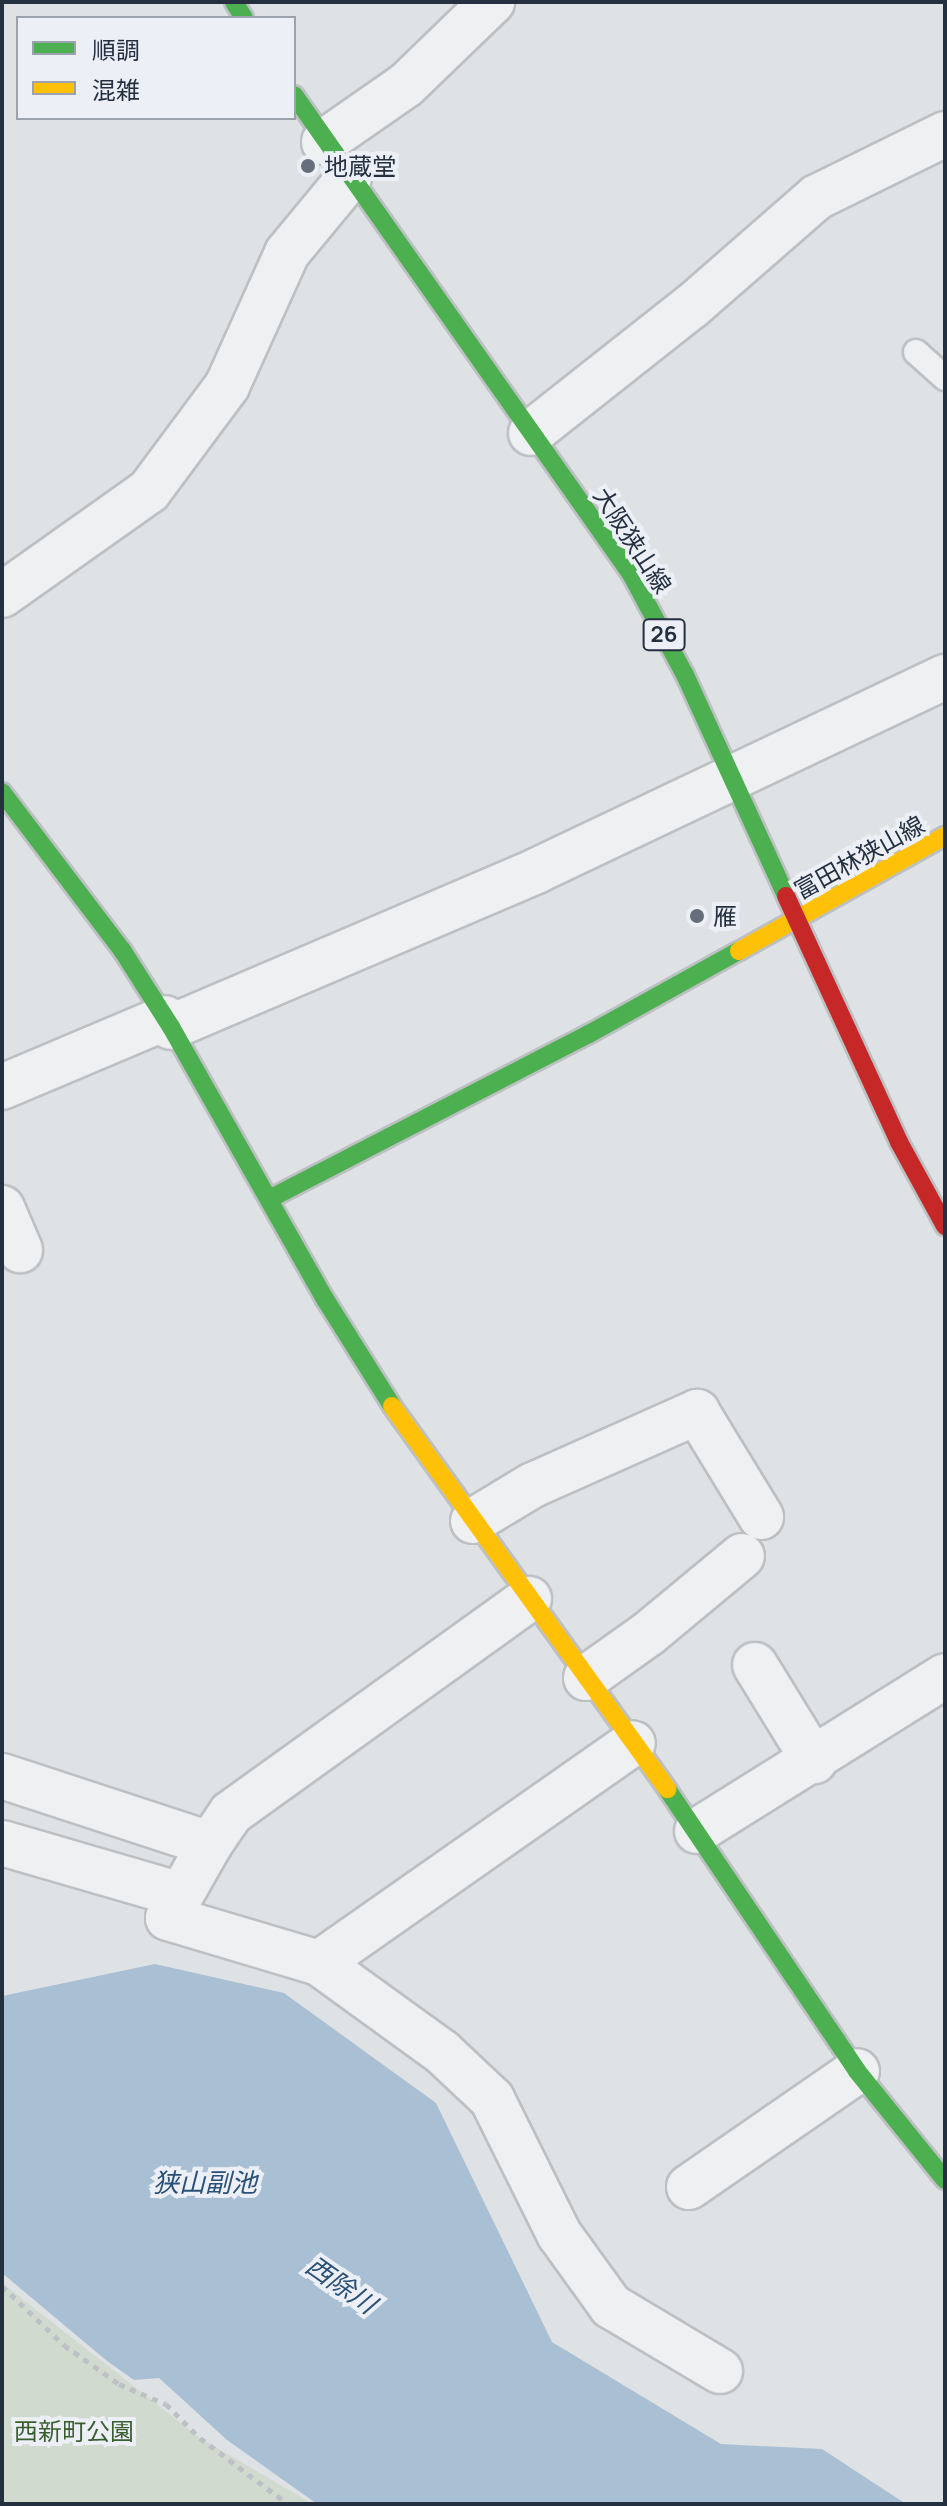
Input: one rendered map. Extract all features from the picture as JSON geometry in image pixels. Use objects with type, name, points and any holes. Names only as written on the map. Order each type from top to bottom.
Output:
[{"type":"street","points":[[324,142],[406,85],[492,2]]},
{"type":"street","name":"大阪狭山線","points":[[296,98],[349,178],[631,574],[685,675],[899,1142],[945,1226]]},
{"type":"street","points":[[531,433],[692,306],[817,197],[945,134]]},
{"type":"street","points":[[2,595],[149,491],[227,386],[287,253],[349,178]]},
{"type":"street","points":[[2,1087],[536,871],[945,677]]},
{"type":"street","points":[[2,792],[71,878],[168,1022],[325,1299],[407,1430],[697,1831],[857,2071],[938,2158]]},
{"type":"street","name":"富田林狭山線","points":[[269,1199],[589,1034],[945,836]]},
{"type":"street","points":[[2,1208],[20,1250]]},
{"type":"street","points":[[473,1521],[533,1485],[697,1412],[746,1467],[761,1517]]},
{"type":"street","points":[[586,1678],[648,1634],[742,1556]]},
{"type":"street","points":[[529,1599],[231,1813],[168,1918],[319,1963],[442,2052],[492,2099],[559,2234],[611,2306],[720,2371]]},
{"type":"street","points":[[755,1665],[814,1761]]},
{"type":"street","points":[[697,1831],[943,1681]]},
{"type":"street","points":[[319,1963],[633,1743]]},
{"type":"street","points":[[2,1776],[210,1844]]},
{"type":"street","points":[[2,1843],[181,1895]]},
{"type":"street","points":[[689,2187],[857,2071]]},
{"type":"lane","points":[[916,352],[945,378]]},
{"type":"path","points":[[2,2286],[64,2345],[119,2384],[166,2404],[200,2438],[288,2504]]},
{"type":"green space","name":"西新町公園","points":[[2,2283],[200,2438],[313,2504],[2,2504]]},
{"type":"water","name":"狭山副池","points":[[155,1964],[284,1993],[436,2103],[552,2342],[721,2444],[822,2449],[906,2504],[317,2504],[227,2440],[159,2378],[134,2380],[107,2361],[2,2273],[2,1996]]},
{"type":"traffic: fast","points":[[234,2],[243,16]]},
{"type":"traffic: fast","points":[[296,98],[631,574],[685,675],[786,896]]},
{"type":"traffic: fast","points":[[2,792],[122,950],[171,1027],[325,1299],[392,1406]]},
{"type":"traffic: fast","points":[[269,1199],[589,1034],[739,951]]},
{"type":"traffic: fast","points":[[667,1789],[857,2071],[945,2180]]},
{"type":"traffic: slow","points":[[739,951],[945,836]]},
{"type":"traffic: slow","points":[[392,1406],[667,1789]]},
{"type":"traffic: jam","points":[[786,896],[899,1142],[945,1226]]},
{"type":"place","name":"地蔵堂","points":[[308,166]]},
{"type":"place","name":"雁","points":[[697,916]]},
{"type":"water label","name":"西除川","points":[[341,2285]]}]
